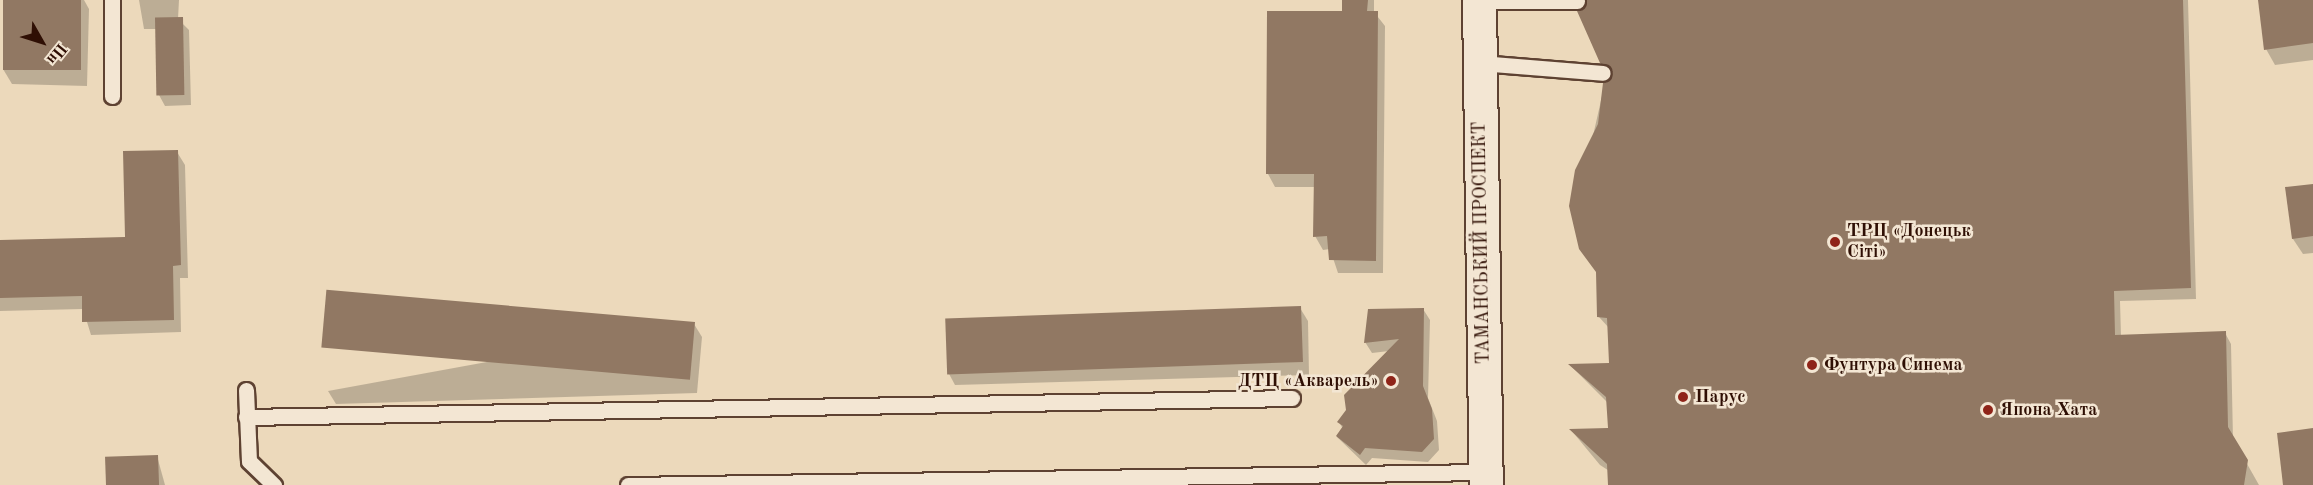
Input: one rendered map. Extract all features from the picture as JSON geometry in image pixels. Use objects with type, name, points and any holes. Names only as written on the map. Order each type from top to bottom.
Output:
[{"type":"street","name":"ТАМАНСЬКИЙ ПРОСПЕКТ","points":[[1479,1],[1486,478]]},
{"type":"lane","points":[[112,0],[112,96]]},
{"type":"lane","points":[[1479,1],[1577,1]]},
{"type":"lane","points":[[1480,63],[1603,73]]},
{"type":"lane","points":[[246,390],[249,461],[274,485]]},
{"type":"lane","points":[[246,417],[1292,398]]},
{"type":"lane","points":[[628,485],[1486,478]]},
{"type":"building","points":[[3,0],[81,0],[81,70],[3,70]]},
{"type":"building","points":[[1342,0],[1368,0],[1367,11],[1378,11],[1376,261],[1329,260],[1327,236],[1313,237],[1314,174],[1266,174],[1267,11],[1342,11]]},
{"type":"building","name":"ТРЦ «Донецьк Сіті»","points":[[1587,0],[2183,0],[2191,288],[2114,291],[2115,335],[2226,331],[2228,427],[2248,460],[2244,485],[1608,485],[1607,464],[1569,429],[1608,428],[1606,397],[1568,364],[1609,363],[1607,318],[1597,317],[1596,272],[1579,249],[1569,206],[1575,170],[1598,124],[1603,83],[1613,73],[1600,63],[1577,11]]},
{"type":"building","points":[[2258,0],[2313,0],[2313,43],[2264,50]]},
{"type":"building","points":[[155,17],[183,17],[184,95],[156,95]]},
{"type":"building","points":[[178,150],[181,265],[173,266],[174,320],[82,322],[82,296],[0,298],[0,240],[125,237],[123,151]]},
{"type":"building","points":[[2313,184],[2313,236],[2292,239],[2285,187]]},
{"type":"building","points":[[326,290],[695,322],[690,380],[321,348]]},
{"type":"building","points":[[1301,306],[1303,362],[947,374],[945,318]]},
{"type":"building","name":"ДТЦ «Акварель»","points":[[1424,308],[1423,386],[1432,409],[1434,439],[1422,452],[1365,448],[1360,455],[1336,436],[1343,426],[1337,422],[1346,410],[1344,395],[1399,339],[1364,343],[1368,309]]},
{"type":"building","points":[[2313,428],[2313,485],[2283,485],[2277,433]]},
{"type":"building","points":[[158,455],[159,485],[106,485],[105,457]]},
{"type":"place","name":"ТРЦ «Донецьк Сіті»","points":[[1835,242]]},
{"type":"place","name":"Фунтура Синема","points":[[1812,365]]},
{"type":"place","name":"ДТЦ «Акварель»","points":[[1391,381]]},
{"type":"place","name":"Парус","points":[[1683,397]]},
{"type":"place","name":"Япона Хата","points":[[1988,410]]}]
